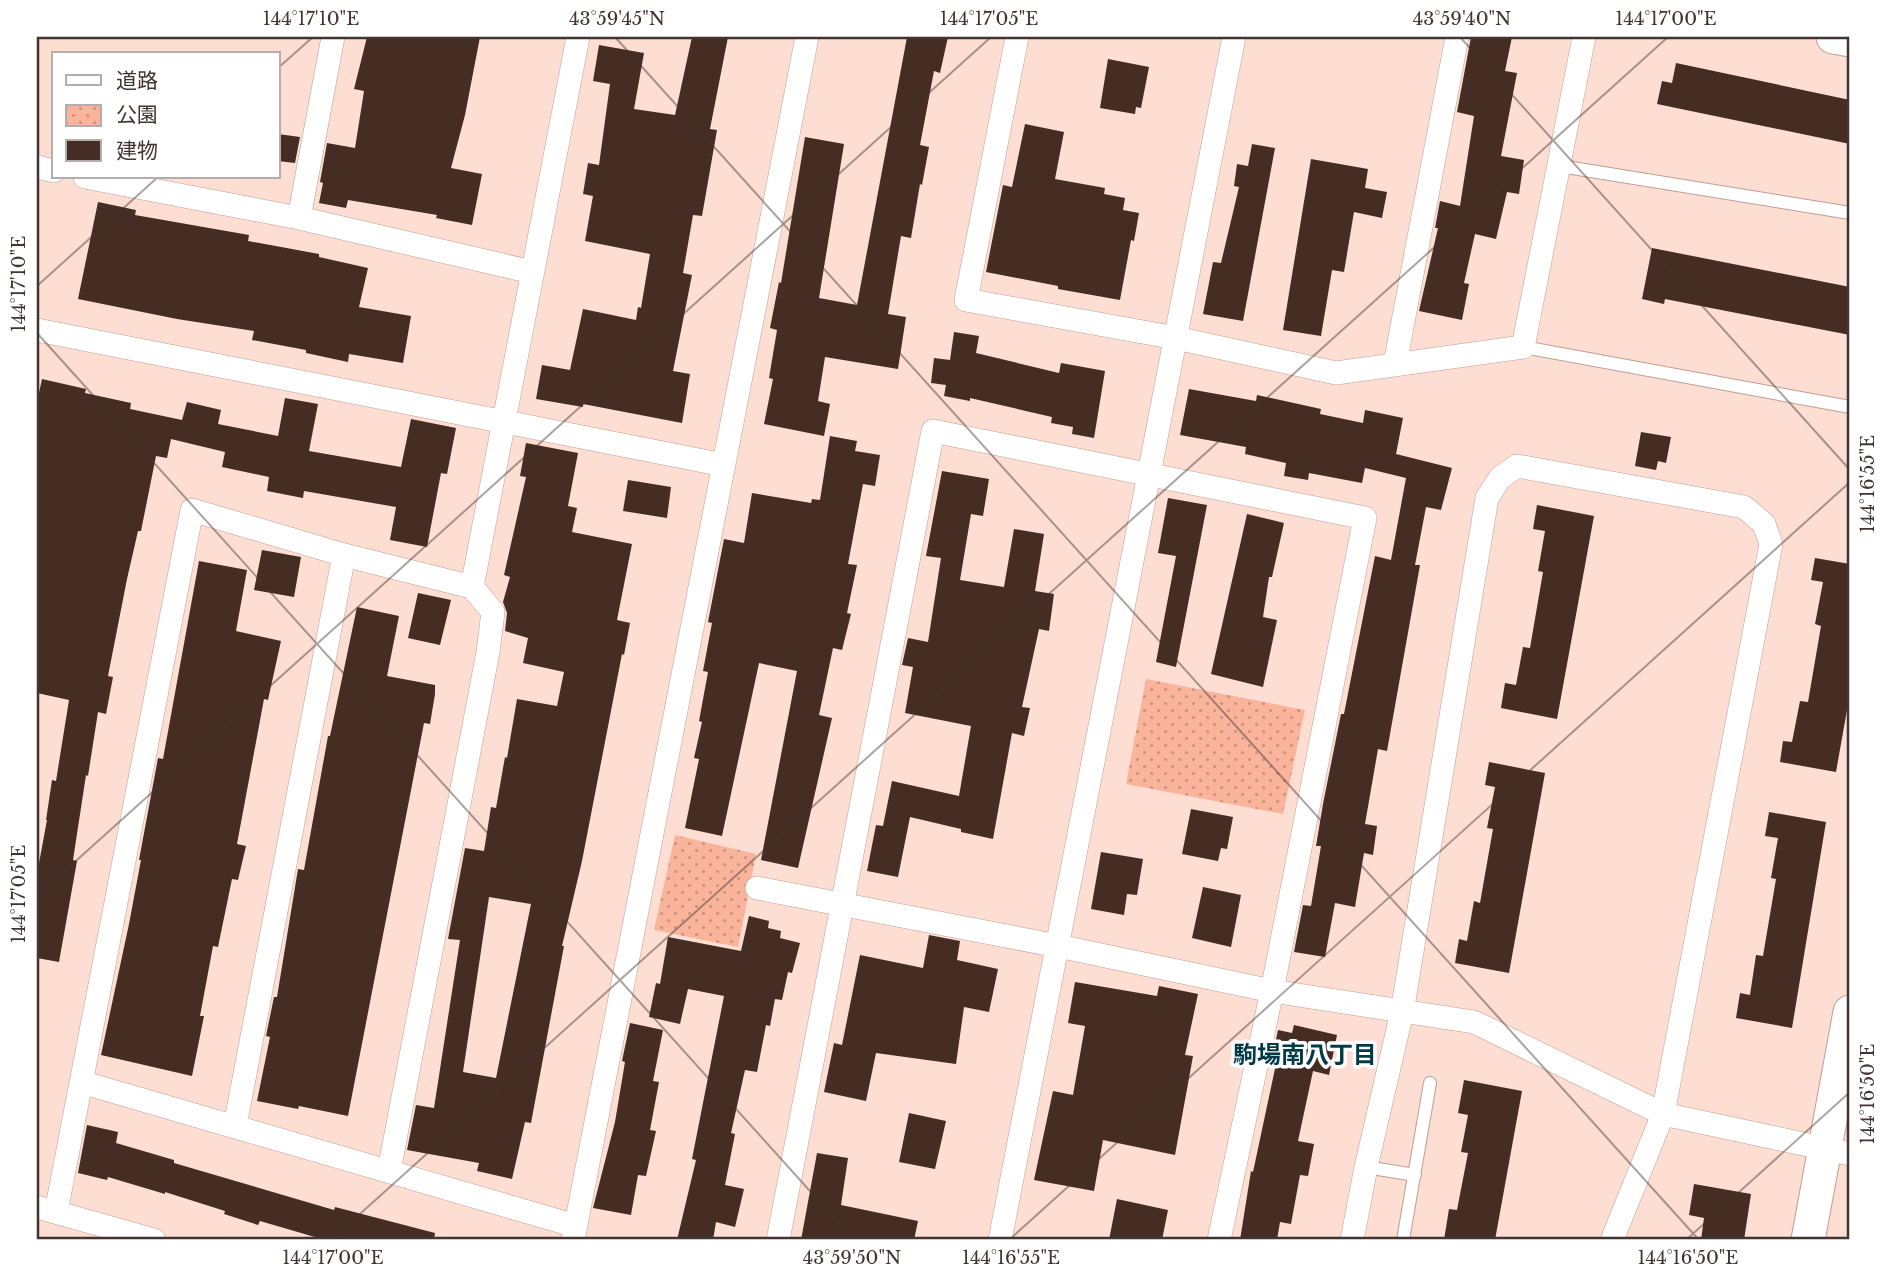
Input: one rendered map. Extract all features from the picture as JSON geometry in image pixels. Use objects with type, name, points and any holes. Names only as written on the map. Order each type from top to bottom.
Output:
[{"type":"street","points":[[299,218],[333,37]]},
{"type":"street","points":[[472,587],[579,37]]},
{"type":"street","points":[[81,1082],[389,1171],[574,1233],[807,37]]},
{"type":"street","points":[[1017,37],[966,300],[1176,338],[1336,373],[1523,347],[1584,37]]},
{"type":"street","points":[[1000,1240],[1234,37]]},
{"type":"street","points":[[1395,364],[1457,37]]},
{"type":"street","points":[[1833,37],[1850,40]]},
{"type":"street","points":[[90,178],[299,218],[532,272]]},
{"type":"street","points":[[37,330],[724,464]]},
{"type":"street","points":[[778,1240],[933,431],[1365,518],[1272,990],[1219,1240]]},
{"type":"street","points":[[1352,1240],[1402,1012],[1488,498],[1500,478],[1517,466],[1744,507],[1764,524],[1771,544],[1663,1114],[1612,1240]]},
{"type":"street","points":[[154,1240],[46,1209],[81,1082],[192,510],[344,555],[472,587],[493,612],[488,652],[389,1171]]},
{"type":"street","points":[[235,1126],[344,555]]},
{"type":"street","points":[[757,888],[1272,990],[1474,1023],[1663,1114],[1838,1152]]},
{"type":"street","points":[[1808,1240],[1838,1152],[1850,1012]]},
{"type":"lane","points":[[1560,166],[1850,213]]},
{"type":"lane","points":[[1523,347],[1850,407]]},
{"type":"lane","points":[[1403,1240],[1430,1083]]},
{"type":"lane","points":[[1366,1167],[1415,1175]]},
{"type":"green space","points":[[1146,679],[1305,710],[1283,814],[1126,784]]},
{"type":"green space","points":[[675,835],[756,854],[738,947],[654,930]]},
{"type":"building","points":[[367,37],[480,37],[465,115],[451,168],[482,174],[472,225],[436,218],[437,215],[348,200],[346,208],[319,203],[327,143],[355,148],[364,91],[354,89]]},
{"type":"building","points":[[692,37],[728,37],[710,129],[717,130],[702,216],[693,215],[683,273],[692,275],[673,371],[690,374],[682,423],[583,404],[583,407],[536,399],[542,365],[570,370],[583,309],[636,320],[638,307],[641,308],[650,254],[585,241],[593,196],[583,194],[588,163],[599,165],[610,84],[593,81],[599,45],[644,53],[634,109],[675,115]]},
{"type":"building","points":[[907,37],[948,37],[940,73],[934,71],[920,145],[929,147],[922,185],[920,184],[911,238],[901,236],[888,314],[906,317],[898,369],[825,357],[818,401],[830,404],[824,436],[764,424],[773,379],[769,378],[777,330],[770,328],[779,282],[781,283],[805,137],[844,144],[819,298],[857,305]]},
{"type":"building","points":[[1471,37],[1512,37],[1505,71],[1517,73],[1501,156],[1524,160],[1519,194],[1507,192],[1496,239],[1475,234],[1464,283],[1469,284],[1462,320],[1419,311],[1438,228],[1435,228],[1440,201],[1460,206],[1474,116],[1457,112]]},
{"type":"building","points":[[1108,59],[1149,67],[1141,108],[1136,107],[1135,114],[1100,108]]},
{"type":"building","points":[[1676,63],[1850,100],[1850,144],[1657,104],[1662,81],[1672,83]]},
{"type":"building","points":[[1025,124],[1064,132],[1055,179],[1105,188],[1104,194],[1125,198],[1123,210],[1139,213],[1120,300],[986,272],[1003,185],[1012,187]]},
{"type":"building","points":[[280,134],[300,137],[295,163],[280,161]]},
{"type":"building","points":[[1252,144],[1275,148],[1243,321],[1203,314],[1213,262],[1221,263],[1239,187],[1234,186],[1237,164],[1248,166]]},
{"type":"building","points":[[1311,159],[1368,169],[1365,188],[1387,192],[1382,218],[1354,212],[1344,272],[1332,270],[1321,336],[1283,330]]},
{"type":"building","points":[[98,202],[136,210],[135,215],[249,235],[248,241],[319,254],[319,257],[368,268],[359,307],[411,316],[403,363],[349,354],[348,362],[306,353],[306,350],[252,340],[254,331],[78,299]]},
{"type":"building","points":[[1652,248],[1850,287],[1850,335],[1665,299],[1664,304],[1642,299]]},
{"type":"building","points":[[954,332],[979,336],[976,353],[1059,373],[1061,363],[1105,371],[1094,438],[1072,434],[1073,427],[1051,423],[1052,417],[970,398],[970,401],[944,396],[946,385],[931,383],[934,358],[950,360]]},
{"type":"building","points":[[42,379],[86,389],[85,393],[131,403],[130,409],[182,420],[187,402],[221,410],[218,424],[278,436],[285,398],[318,404],[309,451],[401,467],[411,419],[456,428],[447,474],[441,473],[427,547],[390,540],[396,507],[304,491],[303,498],[267,491],[269,477],[222,467],[225,452],[171,439],[167,458],[156,456],[141,531],[138,531],[127,579],[108,676],[113,677],[106,714],[98,712],[73,860],[77,861],[59,962],[37,958],[37,874],[52,780],[56,781],[69,700],[37,693],[37,402]]},
{"type":"building","points":[[1189,389],[1256,401],[1257,395],[1321,409],[1320,414],[1363,423],[1365,410],[1403,418],[1396,454],[1452,468],[1441,510],[1426,507],[1415,565],[1420,565],[1387,751],[1378,749],[1365,824],[1377,826],[1373,855],[1364,853],[1355,907],[1335,903],[1325,957],[1294,952],[1303,905],[1311,906],[1321,846],[1316,846],[1323,804],[1375,556],[1391,560],[1406,478],[1365,468],[1362,483],[1309,473],[1308,480],[1284,476],[1286,463],[1245,454],[1246,447],[1180,435]]},
{"type":"building","points":[[1641,432],[1671,437],[1666,463],[1658,461],[1656,470],[1635,466]]},
{"type":"building","points":[[830,436],[857,441],[855,451],[880,455],[875,486],[863,484],[848,564],[857,565],[847,613],[851,614],[842,650],[833,648],[819,715],[832,718],[798,868],[761,860],[797,671],[759,663],[722,836],[685,828],[699,759],[694,758],[702,722],[699,721],[708,672],[703,671],[712,623],[708,622],[724,539],[744,543],[752,493],[811,503],[812,499],[820,500]]},
{"type":"building","points":[[526,443],[578,453],[568,506],[577,508],[572,532],[632,544],[617,620],[630,623],[624,655],[622,654],[582,861],[562,946],[531,1123],[525,1122],[512,1179],[477,1171],[479,1163],[407,1150],[416,1105],[434,1108],[460,940],[448,939],[465,848],[484,851],[491,807],[496,808],[505,757],[507,758],[517,699],[557,706],[564,672],[523,663],[528,638],[505,631],[507,613],[503,602],[510,577],[504,575],[526,477],[520,476]],"holes":[[[489,897],[531,904],[496,1078],[463,1072]]]},
{"type":"building","points":[[942,471],[989,479],[983,516],[971,514],[960,580],[1004,587],[1014,529],[1044,534],[1035,591],[1054,594],[1049,631],[1039,629],[1022,707],[1030,708],[1024,736],[1012,733],[993,839],[910,817],[898,877],[867,871],[876,825],[883,826],[892,781],[959,796],[971,726],[905,713],[913,667],[902,665],[908,638],[928,642],[941,558],[926,556]]},
{"type":"building","points":[[628,480],[671,487],[667,518],[623,511]]},
{"type":"building","points":[[1168,498],[1207,505],[1176,667],[1156,662],[1176,556],[1158,553]]},
{"type":"building","points":[[1537,505],[1594,516],[1557,719],[1501,708],[1505,683],[1516,685],[1523,647],[1530,648],[1543,572],[1538,571],[1545,531],[1533,529]]},
{"type":"building","points":[[1247,514],[1284,523],[1272,577],[1269,577],[1263,617],[1277,620],[1263,687],[1211,674]]},
{"type":"building","points":[[262,550],[301,557],[294,597],[254,590]]},
{"type":"building","points":[[1815,558],[1850,564],[1850,693],[1836,772],[1780,762],[1783,741],[1792,742],[1800,701],[1808,702],[1821,626],[1815,624],[1823,582],[1811,580]]},
{"type":"building","points":[[199,561],[247,570],[236,631],[281,641],[268,700],[264,699],[237,844],[246,846],[238,880],[232,879],[218,947],[213,946],[200,1016],[204,1016],[192,1076],[101,1055],[129,924],[158,758],[163,759]]},
{"type":"building","points":[[418,593],[451,600],[440,645],[408,638]]},
{"type":"building","points":[[357,607],[399,616],[387,676],[435,685],[435,694],[430,724],[424,723],[348,1116],[257,1101],[270,1037],[266,1036],[274,997],[277,997],[298,869],[304,870],[328,736]]},
{"type":"building","points":[[1489,762],[1545,773],[1509,973],[1455,963],[1459,939],[1467,941],[1474,901],[1480,903],[1493,829],[1487,828],[1495,787],[1485,785]]},
{"type":"building","points":[[1191,809],[1233,817],[1227,849],[1221,848],[1218,861],[1182,854]]},
{"type":"building","points":[[1769,812],[1826,822],[1792,1028],[1736,1018],[1740,993],[1750,995],[1756,955],[1763,956],[1776,879],[1771,878],[1778,838],[1765,836]]},
{"type":"building","points":[[1101,852],[1143,859],[1137,895],[1127,894],[1124,915],[1091,909]]},
{"type":"building","points":[[1203,887],[1241,895],[1231,947],[1192,938]]},
{"type":"building","points":[[749,916],[769,921],[768,928],[781,931],[780,938],[800,943],[792,973],[788,972],[782,1000],[775,999],[770,1026],[766,1025],[757,1072],[745,1070],[731,1133],[735,1134],[725,1185],[744,1189],[735,1227],[716,1222],[713,1240],[677,1240],[696,1160],[692,1159],[724,996],[688,989],[680,1024],[649,1017],[656,983],[660,984],[668,937],[741,951]]},
{"type":"building","points":[[929,935],[960,941],[957,960],[998,969],[989,1012],[964,1007],[956,1064],[876,1053],[866,1101],[824,1092],[834,1043],[842,1045],[860,955],[923,968]]},
{"type":"building","points":[[1075,982],[1157,996],[1159,986],[1198,994],[1185,1055],[1193,1056],[1175,1155],[1103,1140],[1094,1191],[1034,1180],[1053,1091],[1073,1095],[1085,1026],[1068,1023]]},
{"type":"building","points":[[630,1023],[663,1030],[653,1081],[659,1082],[650,1130],[656,1131],[646,1176],[638,1175],[631,1215],[593,1208],[615,1122],[625,1062],[622,1061]]},
{"type":"building","points":[[1294,1025],[1337,1035],[1329,1075],[1313,1071],[1298,1141],[1314,1144],[1308,1176],[1300,1175],[1291,1224],[1280,1222],[1277,1240],[1240,1240],[1251,1171],[1253,1172],[1276,1064],[1271,1063],[1278,1030],[1292,1033]]},
{"type":"building","points":[[1464,1080],[1522,1091],[1495,1240],[1444,1240],[1449,1209],[1457,1210],[1468,1153],[1461,1152],[1468,1115],[1458,1113]]},
{"type":"building","points":[[909,1113],[946,1121],[935,1169],[899,1162]]},
{"type":"building","points":[[87,1125],[118,1132],[116,1143],[174,1160],[174,1163],[334,1210],[335,1207],[435,1233],[434,1240],[325,1240],[260,1221],[258,1225],[224,1214],[225,1211],[165,1192],[108,1177],[107,1180],[78,1173]]},
{"type":"building","points":[[817,1153],[848,1158],[841,1205],[918,1221],[914,1240],[801,1240]]},
{"type":"building","points":[[1694,1184],[1751,1194],[1744,1240],[1701,1240],[1704,1218],[1689,1215]]},
{"type":"building","points":[[1117,1199],[1168,1210],[1162,1240],[1109,1240]]},
{"type":"district","name":"駒場南八丁目","points":[[1305,1054]]}]
